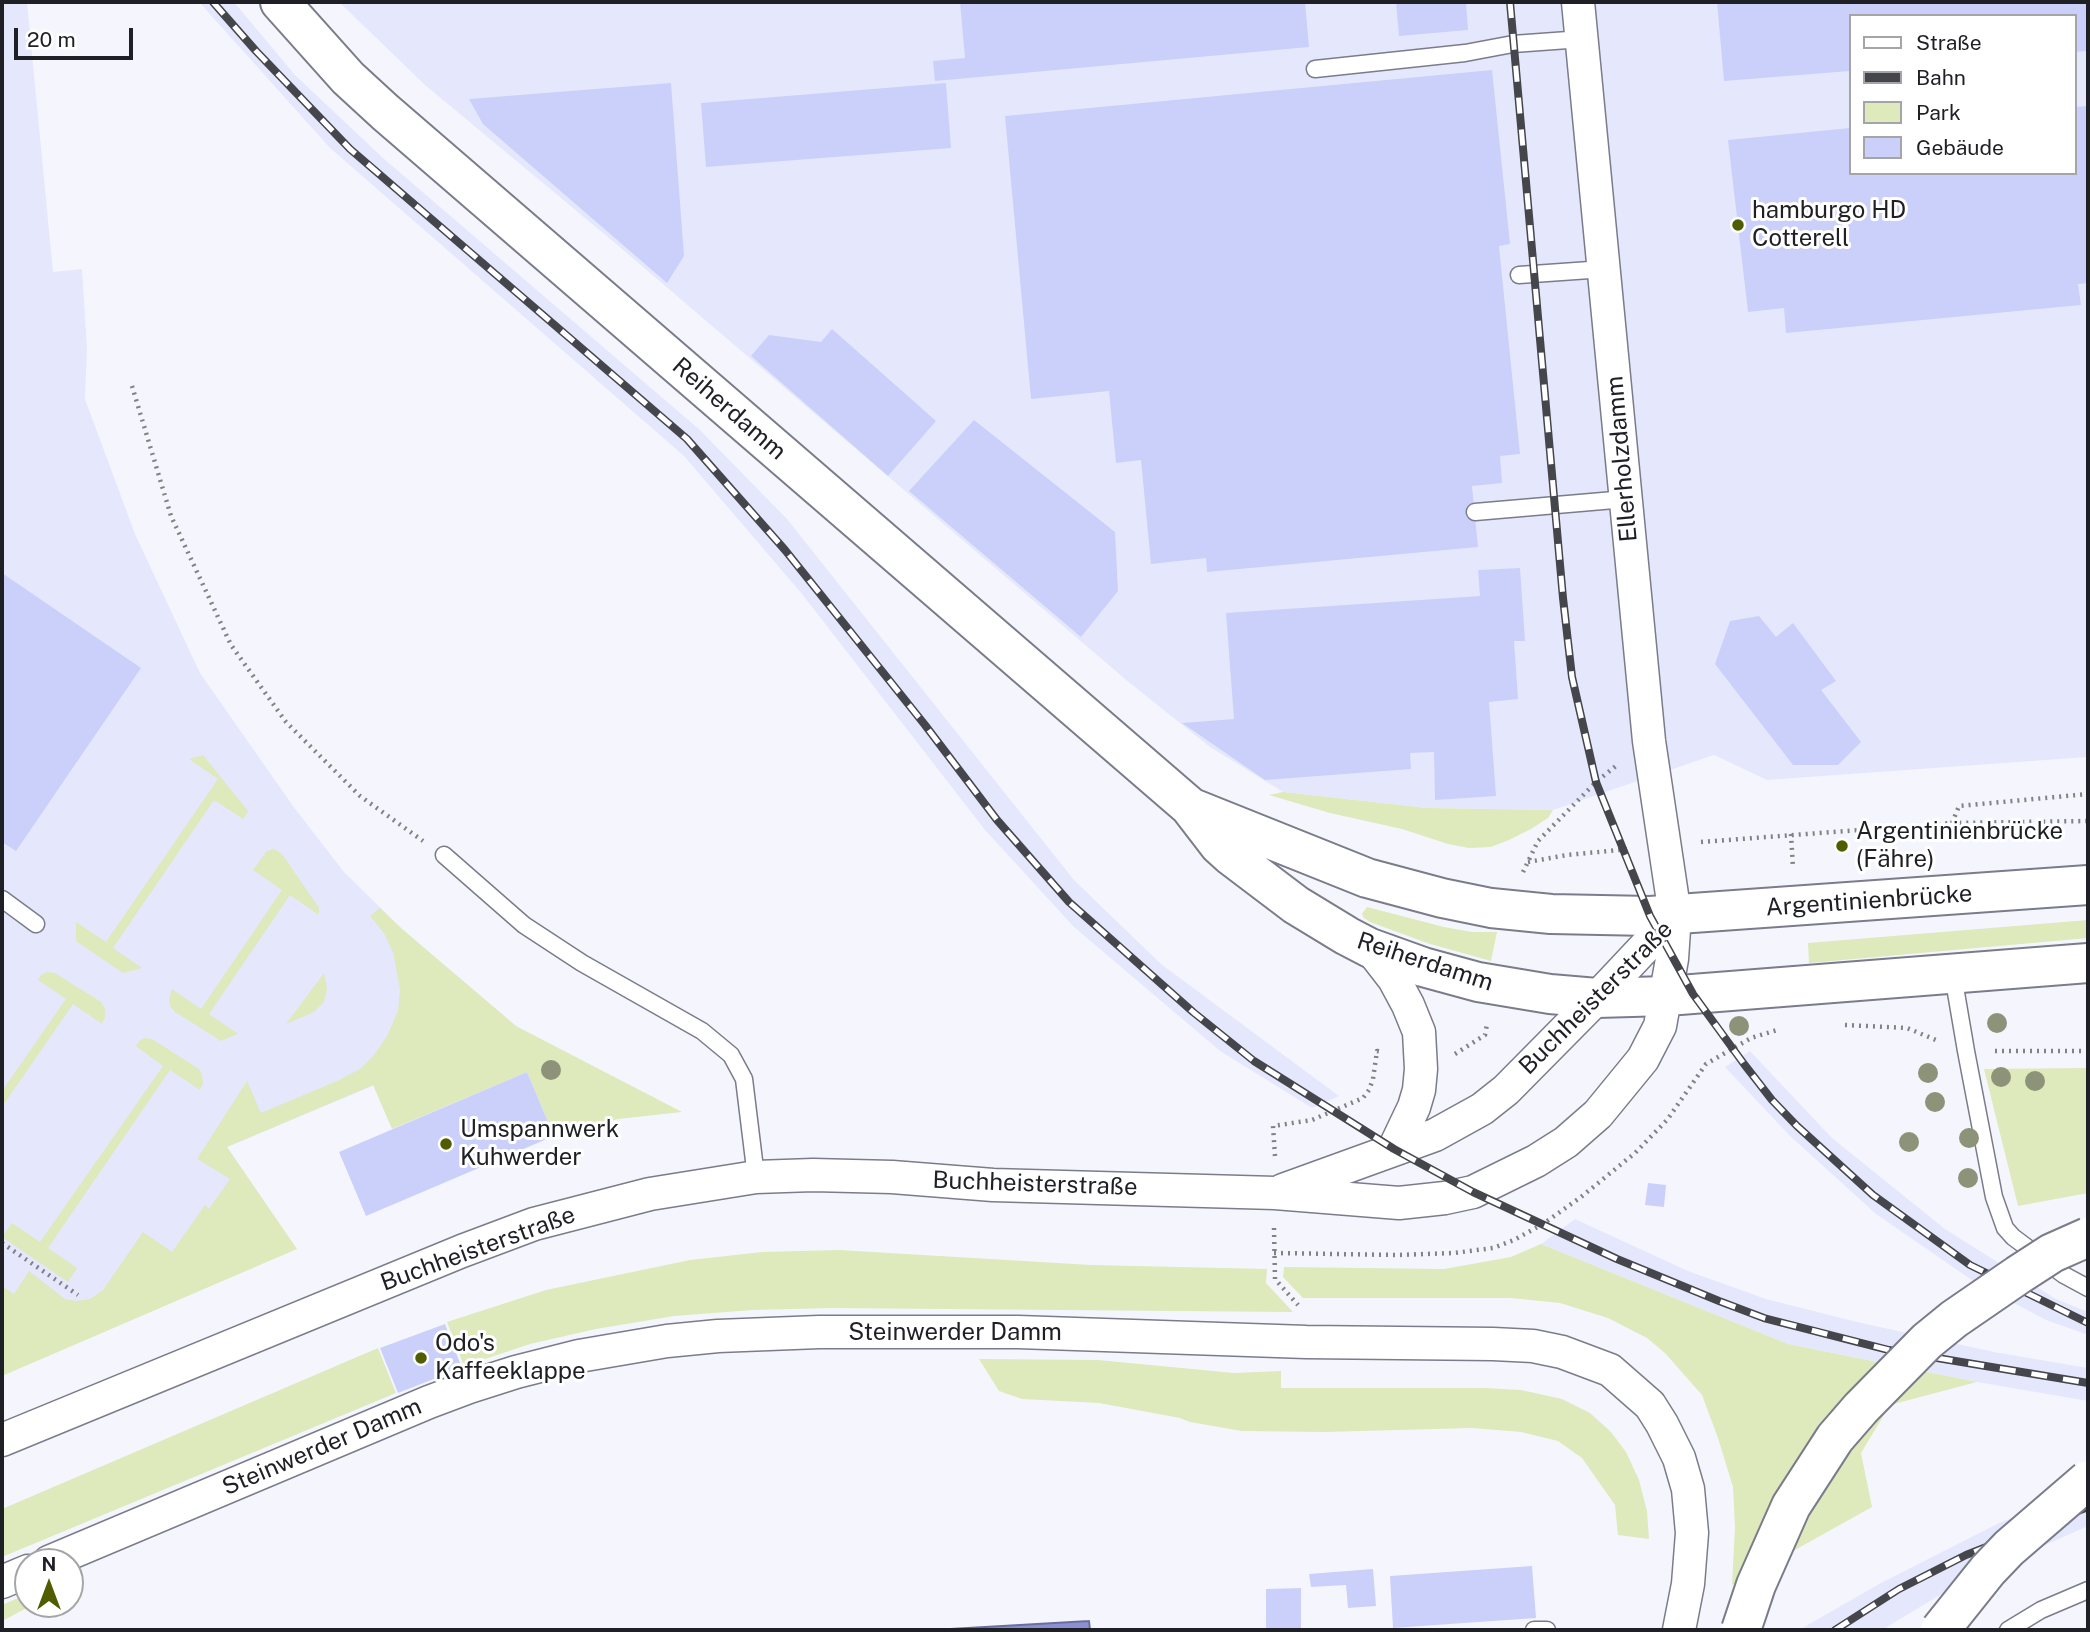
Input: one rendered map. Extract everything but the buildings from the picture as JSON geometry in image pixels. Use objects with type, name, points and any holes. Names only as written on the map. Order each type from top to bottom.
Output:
[{"type":"street","name":"Reiherdamm","points":[[280,2],[348,78],[386,113],[1189,806],[1219,845],[1296,905],[1370,948],[1423,967],[1487,985],[1597,998],[1667,996]]},
{"type":"street","name":"Ellerholzdamm","points":[[1578,2],[1648,741],[1664,846],[1662,916]]},
{"type":"street","name":"Reiherdamm","points":[[1189,806],[1367,878],[1442,898],[1491,908],[1526,911],[1662,916]]},
{"type":"street","name":"Argentinienbrücke","points":[[1662,916],[2088,885]]},
{"type":"street","name":"Buchheisterstraße","points":[[2,1440],[462,1251],[534,1224],[650,1194],[756,1177],[813,1175],[892,1177],[993,1185],[1275,1192],[1399,1203],[1473,1192],[1566,1142],[1598,1114],[1643,1059],[1660,1026],[1672,959],[1662,916]]},
{"type":"street","name":"Buchheisterstraße","points":[[1275,1192],[1435,1135],[1482,1109],[1506,1090],[1597,998],[1662,916]]},
{"type":"street","points":[[1370,948],[1394,978],[1419,1032],[1422,1069],[1419,1090],[1394,1149]]},
{"type":"street","points":[[1667,996],[2088,963]]},
{"type":"street","points":[[1741,1630],[1756,1585],[1791,1506],[1835,1438],[1861,1408],[1927,1341],[1954,1319],[2040,1261],[2088,1237]]},
{"type":"street","name":"Steinwerder Damm","points":[[83,1548],[449,1395],[528,1369],[579,1356],[657,1343],[768,1334],[1018,1332],[1306,1342],[1533,1346],[1562,1352],[1610,1370],[1650,1405],[1662,1424],[1679,1458],[1688,1489],[1692,1533],[1688,1584],[1679,1630]]},
{"type":"street","points":[[1940,1630],[2009,1548],[2088,1480]]},
{"type":"lane","points":[[1315,69],[1465,54],[1513,44],[1582,39]]},
{"type":"lane","points":[[1519,275],[1604,269]]},
{"type":"lane","points":[[1475,512],[1626,499]]},
{"type":"lane","points":[[443,855],[524,926],[582,963],[702,1031],[731,1055],[744,1079],[756,1177]]},
{"type":"lane","points":[[2,899],[36,923]]},
{"type":"lane","points":[[1953,975],[1994,1197],[2005,1228],[2064,1275],[2088,1288]]},
{"type":"lane","points":[[2008,1630],[2041,1610],[2088,1590]]},
{"type":"lane","points":[[1534,1630],[1547,1630]]},
{"type":"path","points":[[132,386],[171,516],[231,645],[286,722],[360,796],[443,855]]},
{"type":"path","points":[[1648,741],[1596,782],[1538,841],[1527,862],[1567,855],[1791,834],[1952,823],[2088,821]]},
{"type":"path","points":[[1952,823],[1959,806],[2088,794]]},
{"type":"path","points":[[1791,834],[1792,859]]},
{"type":"path","points":[[1448,1055],[1455,1054],[1485,1035],[1489,1018]]},
{"type":"path","points":[[1838,1025],[1907,1028],[1966,1051],[2088,1051]]},
{"type":"path","points":[[1273,1126],[1312,1120],[1363,1098],[1373,1079],[1377,1051]]},
{"type":"path","points":[[2,1243],[78,1295]]},
{"type":"path","points":[[1274,1254],[1275,1279],[1301,1307]]},
{"type":"shaded area","points":[[2,2],[27,2],[53,272],[82,269],[87,348],[85,399],[135,534],[200,673],[293,806],[344,872],[402,929],[516,1026],[227,1147],[280,1225],[2,1341]]},
{"type":"shaded area","points":[[199,2],[234,2],[295,75],[383,158],[700,430],[787,519],[1074,880],[1161,964],[1339,1096],[1312,1108],[1220,1051],[1074,927],[985,830],[802,594],[684,456],[330,148]]},
{"type":"shaded area","points":[[339,2],[2088,2],[2088,757],[1767,780],[1714,755],[1553,810],[1427,808],[1283,792],[1210,747],[1125,679],[615,243],[425,85]]},
{"type":"shaded area","points":[[1750,1051],[1832,1138],[1945,1229],[2056,1299],[2088,1312],[2088,1335],[2046,1320],[1976,1283],[1876,1214],[1789,1135],[1725,1067]]},
{"type":"shaded area","points":[[1575,1219],[1688,1271],[1766,1299],[1994,1352],[2088,1368],[2088,1401],[1788,1344],[1541,1244]]},
{"type":"shaded area","points":[[2088,1488],[2088,1526],[1960,1583],[1882,1630],[1799,1630],[1879,1584],[1999,1523]]},
{"type":"green space","points":[[203,755],[248,811],[243,819],[214,800],[113,948],[142,968],[123,973],[76,941],[76,922],[106,942],[218,779],[189,759]]},
{"type":"green space","points":[[1283,792],[1427,808],[1553,810],[1548,818],[1509,840],[1491,847],[1469,848],[1269,795]]},
{"type":"green space","points":[[274,849],[282,854],[319,908],[319,915],[290,895],[209,1014],[238,1034],[221,1041],[175,1012],[169,999],[172,989],[201,1009],[282,890],[253,870],[267,851]]},
{"type":"green space","points":[[1367,907],[1444,927],[1472,932],[1497,932],[1491,961],[1427,943],[1370,922],[1362,914]]},
{"type":"green space","points":[[380,908],[516,1026],[682,1112],[618,1119],[554,1136],[527,1072],[392,1129],[373,1085],[227,1147],[297,1249],[2,1376],[2,1286],[14,1294],[29,1271],[65,1299],[90,1299],[103,1290],[143,1232],[172,1252],[205,1205],[209,1209],[230,1179],[197,1159],[247,1081],[261,1113],[337,1081],[360,1069],[374,1055],[387,1036],[398,1011],[400,989],[393,952],[384,933],[370,916]]},
{"type":"green space","points":[[2088,920],[2088,938],[1809,963],[1808,943]]},
{"type":"green space","points":[[47,972],[55,973],[101,1002],[105,1017],[102,1024],[73,1004],[2,1107],[2,1091],[66,999],[38,980]]},
{"type":"green space","points":[[324,973],[327,989],[324,1002],[314,1012],[286,1024]]},
{"type":"green space","points":[[145,1038],[152,1039],[199,1069],[203,1083],[200,1090],[170,1070],[48,1248],[77,1268],[68,1282],[2,1237],[12,1223],[40,1242],[163,1066],[136,1046]]},
{"type":"green space","points":[[2088,1068],[2088,1193],[2018,1206],[1984,1069]]},
{"type":"green space","points":[[1541,1244],[1788,1344],[1977,1382],[1890,1405],[1861,1453],[1872,1507],[1732,1585],[1735,1527],[1733,1487],[1718,1438],[1702,1395],[1665,1353],[1647,1338],[1608,1318],[1560,1303],[1511,1298],[1303,1298],[1283,1277],[1284,1267],[1444,1269],[1511,1257]]},
{"type":"green space","points":[[839,1250],[1091,1265],[1267,1269],[1266,1283],[1293,1312],[832,1308],[753,1310],[674,1316],[596,1329],[530,1344],[464,1366],[447,1322],[546,1290],[690,1260],[762,1252]]},
{"type":"green space","points":[[378,1348],[396,1393],[24,1548],[14,1548],[14,1552],[2,1557],[2,1509]]},
{"type":"green space","points":[[979,1359],[1098,1360],[1234,1373],[1281,1371],[1281,1388],[1484,1388],[1521,1390],[1562,1399],[1590,1413],[1611,1432],[1626,1452],[1639,1480],[1647,1511],[1649,1539],[1618,1535],[1615,1505],[1582,1458],[1558,1441],[1521,1432],[1472,1428],[1242,1431],[1099,1403],[1022,1399],[999,1391]]},
{"type":"green space","points":[[14,1600],[14,1615],[2,1621],[2,1605]]},
{"type":"water","points":[[1089,1621],[1090,1630],[933,1630]]},
{"type":"railway","points":[[213,2],[350,149],[687,439],[785,550],[997,820],[1069,902],[1193,1012],[1254,1061],[1394,1149],[1473,1192],[1617,1259],[1719,1301],[1764,1318],[1889,1350],[2088,1383]]},
{"type":"railway","points":[[1510,2],[1572,677],[1596,782],[1650,916],[1693,994],[1772,1100],[1797,1126],[1873,1195],[1970,1265],[2088,1323]]},
{"type":"railway","points":[[1835,1630],[1899,1589],[1966,1555],[2088,1507]]},
{"type":"place","name":"hamburgo HD Cotterell","points":[[1738,225]]},
{"type":"place","name":"Argentinienbrücke (Fähre)","points":[[1842,846]]},
{"type":"place","name":"Umspannwerk Kuhwerder","points":[[446,1144]]},
{"type":"place","name":"Odo's Kaffeeklappe","points":[[421,1358]]}]
